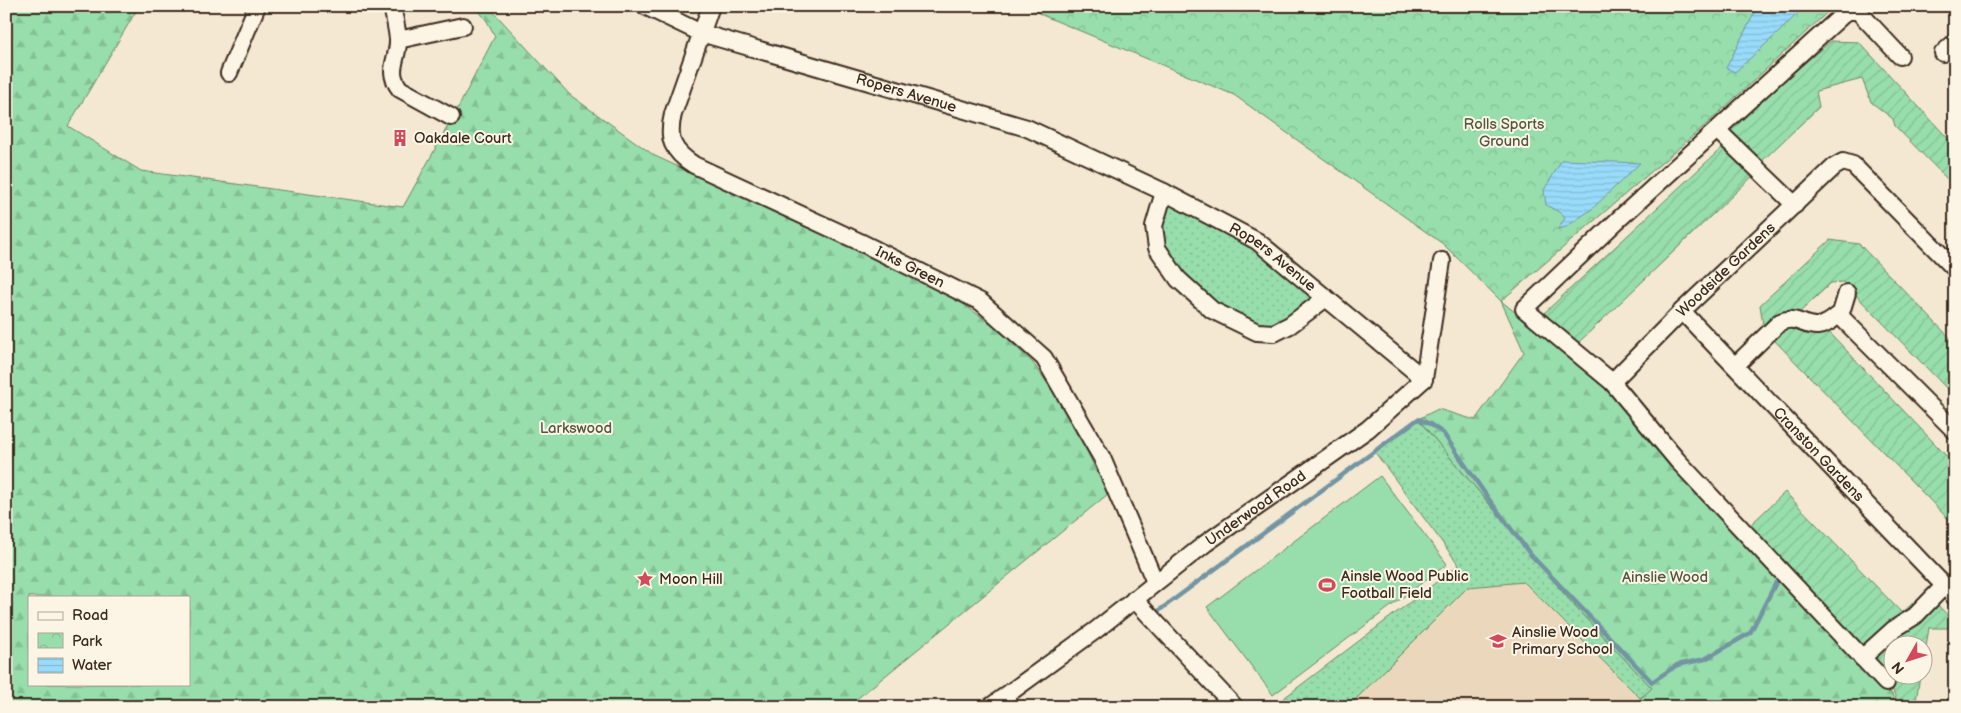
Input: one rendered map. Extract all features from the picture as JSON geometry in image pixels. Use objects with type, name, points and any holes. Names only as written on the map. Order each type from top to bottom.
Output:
[{"type":"street","points":[[228,73],[257,6]]},
{"type":"street","points":[[392,6],[398,40],[392,72],[393,79],[400,89],[451,117]]},
{"type":"street","name":"Ropers Avenue","points":[[644,6],[701,33],[1027,128],[1164,192],[1256,241],[1424,378]]},
{"type":"street","name":"Inks Green","points":[[711,6],[669,129],[672,143],[681,157],[694,165],[860,242],[981,302],[1044,358],[1102,458],[1155,582]]},
{"type":"street","points":[[1884,681],[1677,460],[1612,382],[1524,309],[1847,11],[1858,11],[1900,56]]},
{"type":"street","points":[[398,40],[463,26]]},
{"type":"street","points":[[1717,130],[1795,205]]},
{"type":"street","name":"Woodside Gardens","points":[[1612,382],[1682,310],[1834,167],[1843,162],[1853,166],[1955,269]]},
{"type":"street","name":"Ropers Avenue","points":[[1164,192],[1154,226],[1157,248],[1178,280],[1212,310],[1257,332],[1274,333],[1290,325],[1326,298]]},
{"type":"street","points":[[1424,378],[1442,260]]},
{"type":"street","points":[[1840,316],[1846,293]]},
{"type":"street","name":"Cranston Gardens","points":[[1682,310],[1949,591]]},
{"type":"street","points":[[1736,366],[1780,322],[1789,319],[1818,326],[1826,325],[1836,316],[1840,316]]},
{"type":"street","points":[[1840,316],[1955,431]]},
{"type":"street","name":"Underwood Road","points":[[990,707],[1096,630],[1206,543],[1368,429],[1424,378]]},
{"type":"street","points":[[1862,658],[1894,629],[1949,591]]},
{"type":"street","points":[[1134,599],[1235,707]]},
{"type":"shaded area","name":"Ainslie Wood Primary School","points":[[1524,582],[1640,698],[1631,707],[1348,707],[1468,587]]},
{"type":"green space","name":"Larkswood","points":[[6,6],[139,6],[68,126],[141,171],[403,207],[495,36],[487,21],[475,6],[488,6],[570,95],[655,156],[936,285],[993,325],[1033,363],[1067,411],[1108,494],[847,707],[6,707]]},
{"type":"green space","name":"Rolls Sports Ground","points":[[1027,6],[1834,6],[1709,122],[1501,301],[1443,244],[1234,95],[1042,15]]},
{"type":"green space","points":[[1831,41],[1859,42],[1955,146],[1955,187],[1895,126],[1893,119],[1871,102],[1862,79],[1816,91],[1819,107],[1760,163],[1726,129]]},
{"type":"green space","points":[[1727,143],[1757,172],[1578,343],[1542,315]]},
{"type":"green space","points":[[1164,192],[1257,241],[1326,298],[1274,333],[1212,310],[1157,248]]},
{"type":"green space","points":[[1830,240],[1859,244],[1955,343],[1955,397],[1843,282],[1831,283],[1800,312],[1788,316],[1764,331],[1760,305]]},
{"type":"green space","name":"Ainslie Wood","points":[[1501,301],[1612,389],[1674,463],[1892,694],[1895,707],[1631,707],[1652,688],[1578,610],[1418,419],[1438,409],[1475,420],[1524,352]]},
{"type":"green space","points":[[1788,326],[1829,332],[1955,465],[1955,526],[1773,339]]},
{"type":"green space","points":[[1418,419],[1578,610],[1653,689],[1640,698],[1524,582],[1468,587],[1348,707],[1272,707],[1459,565],[1374,451]]},
{"type":"green space","name":"Ainsle Wood Public Football Field","points":[[1380,476],[1447,564],[1273,695],[1207,607]]},
{"type":"green space","points":[[1785,492],[1902,613],[1916,600],[1920,604],[1866,648],[1803,583],[1746,529]]},
{"type":"green space","points":[[1934,601],[1953,621],[1949,628],[1929,628],[1928,636],[1893,636]]},
{"type":"green space","points":[[1884,644],[1884,676],[1868,658]]},
{"type":"green space","points":[[1891,686],[1918,686],[1915,707],[1899,707]]},
{"type":"water","points":[[1758,6],[1794,6],[1799,12],[1735,72],[1726,68]]},
{"type":"water","points":[[1562,160],[1640,163],[1592,209],[1566,227],[1558,229],[1565,218],[1559,212],[1546,205],[1544,190]]},
{"type":"waterway","points":[[1153,615],[1418,419],[1430,424],[1443,433],[1530,554],[1652,682],[1677,665],[1705,659],[1750,633],[1780,575]]},
{"type":"place","name":"Oakdale Court","points":[[400,138]]},
{"type":"place","name":"Moon Hill","points":[[645,579]]},
{"type":"place","name":"Ainsle Wood Public Football Field","points":[[1327,585]]},
{"type":"place","name":"Ainslie Wood Primary School","points":[[1498,641]]}]
